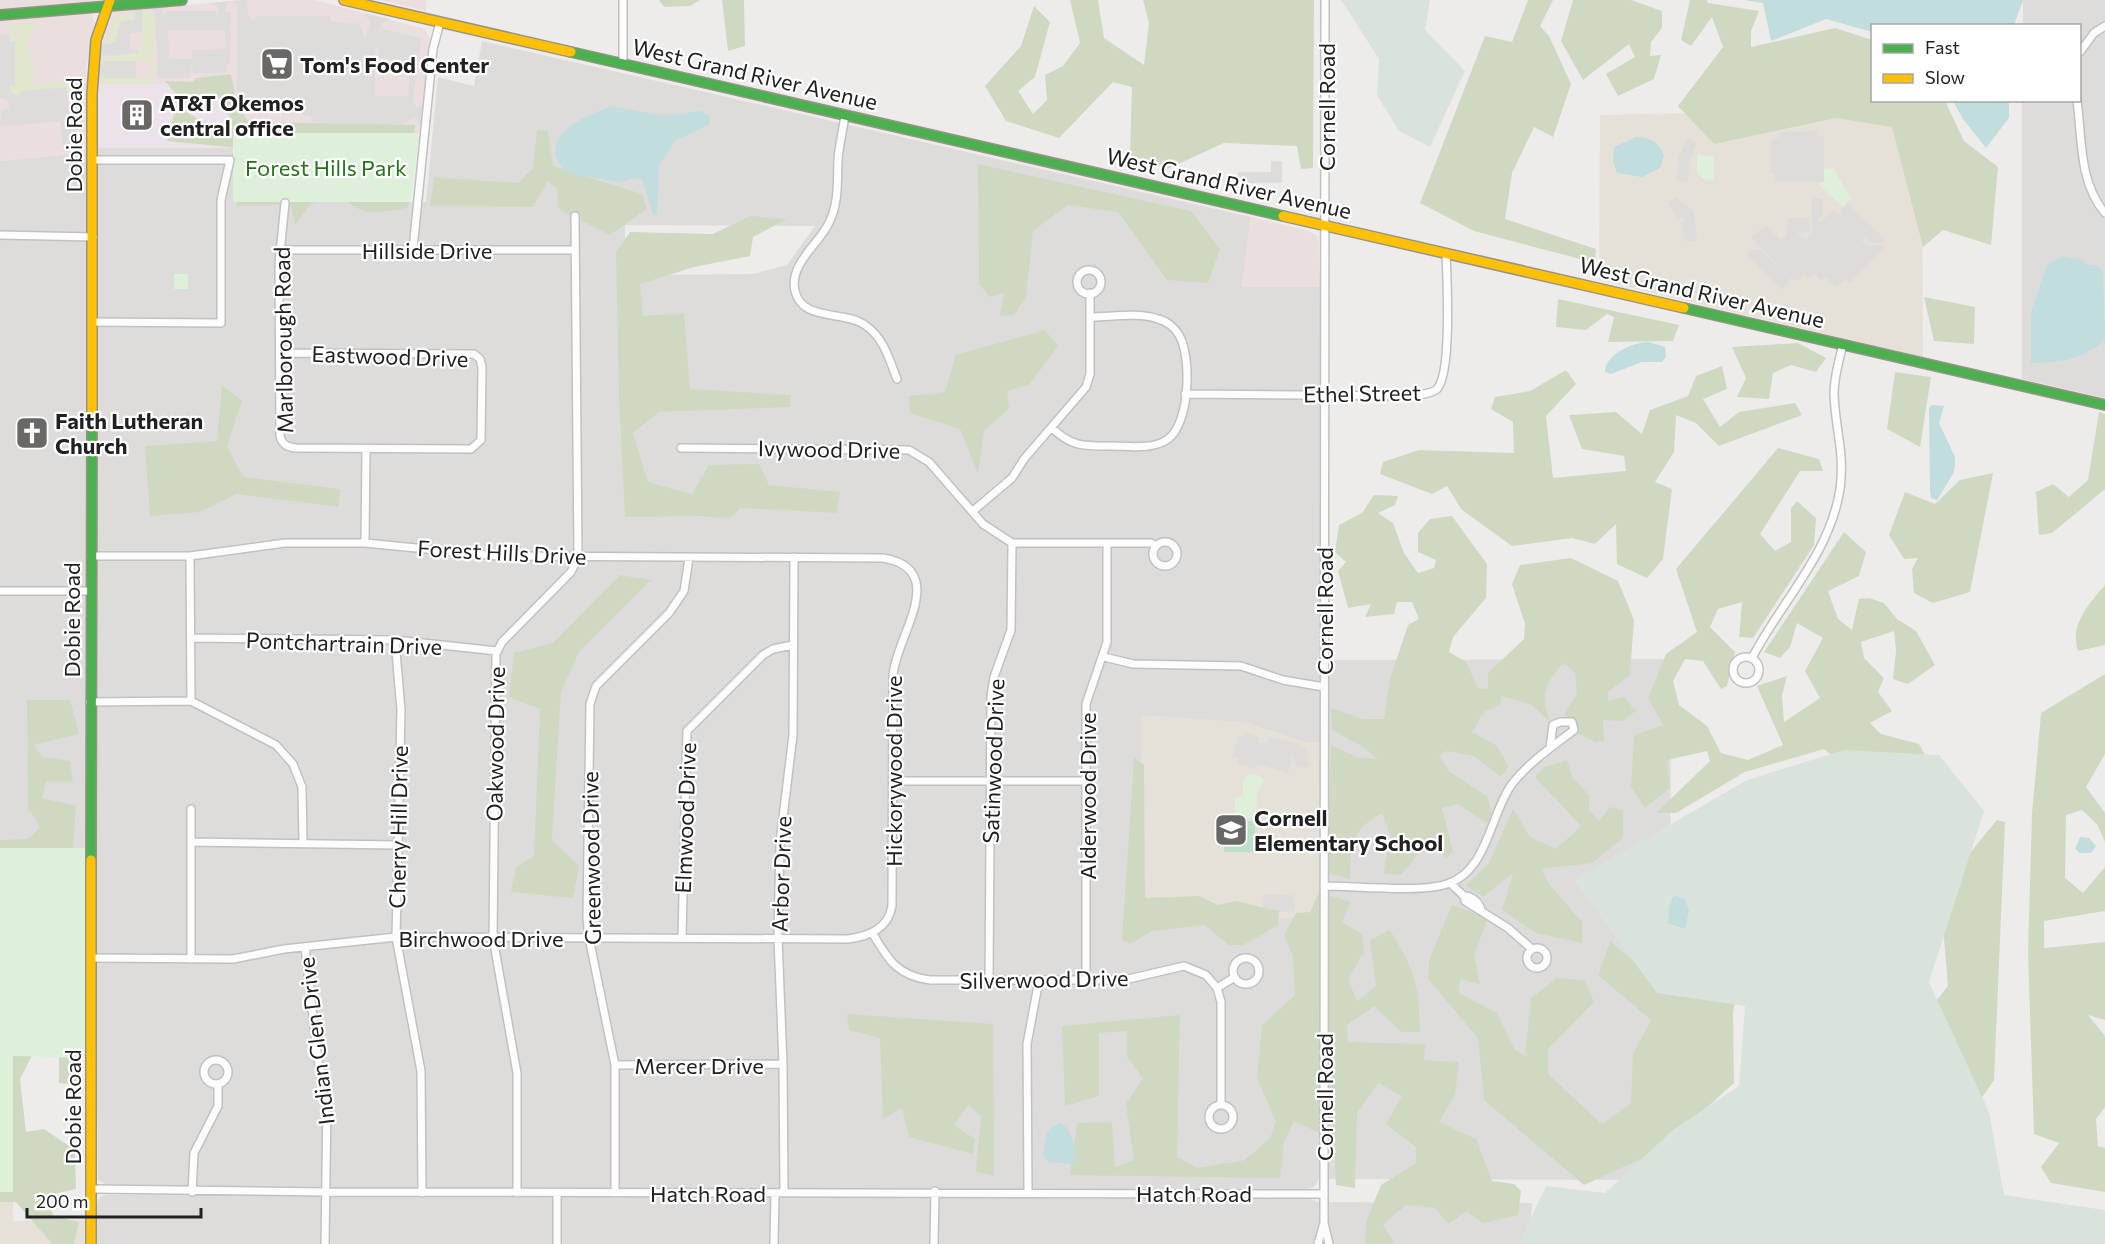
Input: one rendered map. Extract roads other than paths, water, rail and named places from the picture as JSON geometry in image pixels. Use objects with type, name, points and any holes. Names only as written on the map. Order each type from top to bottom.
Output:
[{"type":"main road","points":[[0,15],[109,3],[182,0]]},
{"type":"main road","name":"West Grand River Avenue","points":[[344,0],[2105,405]]},
{"type":"main road","name":"Dobie Road","points":[[91,1244],[90,702],[93,57],[109,3]]},
{"type":"street","points":[[623,0],[623,63]]},
{"type":"street","name":"Cornell Road","points":[[1325,0],[1324,1223],[1329,1244]]},
{"type":"street","points":[[413,249],[434,42],[440,22]]},
{"type":"street","points":[[2081,49],[2094,33],[2105,26]]},
{"type":"street","points":[[2077,102],[2087,182],[2094,198],[2105,213]]},
{"type":"street","points":[[845,115],[839,150],[839,191],[835,210],[823,235],[795,272],[794,288],[800,301],[809,310],[854,319],[867,326],[885,347],[897,379]]},
{"type":"street","points":[[92,322],[221,323],[221,200],[230,160],[93,160]]},
{"type":"street","name":"Marlborough Road","points":[[285,203],[280,250],[280,436],[285,445],[296,448],[366,449]]},
{"type":"street","points":[[575,216],[578,557]]},
{"type":"street","points":[[0,235],[93,237]]},
{"type":"street","name":"Hillside Drive","points":[[280,250],[575,250]]},
{"type":"street","name":"Ethel Street","points":[[1185,394],[1323,393],[1414,396],[1436,390],[1446,356],[1446,253]]},
{"type":"street","points":[[973,512],[1012,478],[1024,459],[1088,383],[1090,293]]},
{"type":"street","points":[[1052,428],[1066,441],[1079,446],[1155,445],[1168,439],[1178,429],[1184,416],[1185,351],[1174,329],[1166,322],[1151,317],[1090,317]]},
{"type":"street","points":[[1752,658],[1826,537],[1834,514],[1842,466],[1834,387],[1843,344]]},
{"type":"street","name":"Eastwood Drive","points":[[280,353],[469,353],[480,358],[483,433],[476,447],[366,449]]},
{"type":"street","name":"Ivywood Drive","points":[[681,448],[909,450],[929,462],[992,532],[1012,543]]},
{"type":"street","points":[[365,543],[366,449]]},
{"type":"street","name":"Forest Hills Drive","points":[[91,556],[190,556],[270,543],[365,543],[498,556],[883,558],[901,563],[910,571]]},
{"type":"street","points":[[1012,543],[1150,543],[1156,546]]},
{"type":"street","name":"Satinwood Drive","points":[[989,981],[992,686],[1008,642],[1012,618],[1012,543]]},
{"type":"street","name":"Alderwood Drive","points":[[1086,980],[1086,704],[1104,657],[1107,642],[1107,543]]},
{"type":"street","points":[[190,556],[191,701]]},
{"type":"street","name":"Oakwood Drive","points":[[517,1193],[517,1073],[493,938],[497,651],[506,636],[571,572],[578,557]]},
{"type":"street","name":"Arbor Drive","points":[[784,1193],[783,1064],[778,938],[780,842],[793,735],[794,557]]},
{"type":"street","name":"Greenwood Drive","points":[[615,1193],[615,1065],[589,938],[592,696],[596,686],[669,613],[684,591],[689,558]]},
{"type":"street","name":"Hickorywood Drive","points":[[873,934],[888,919],[892,906],[894,664],[918,602],[917,587],[910,571]]},
{"type":"street","points":[[0,591],[91,591]]},
{"type":"street","name":"Pontchartrain Drive","points":[[191,638],[395,640],[497,651]]},
{"type":"street","name":"Cherry Hill Drive","points":[[395,640],[400,710],[396,937],[421,1071],[422,1192]]},
{"type":"street","name":"Elmwood Drive","points":[[682,937],[687,731],[763,655],[773,649],[793,645]]},
{"type":"street","points":[[1104,657],[1133,664],[1241,666],[1283,680],[1324,687]]},
{"type":"street","points":[[90,702],[191,701],[276,745],[293,764],[302,787],[303,843]]},
{"type":"street","points":[[1324,886],[1432,887],[1450,883],[1470,867],[1485,848],[1500,805],[1514,782],[1550,748]]},
{"type":"street","points":[[893,781],[1086,781]]},
{"type":"street","points":[[191,809],[191,959]]},
{"type":"street","points":[[191,842],[398,845]]},
{"type":"street","points":[[1450,883],[1475,910],[1481,910],[1508,928],[1532,949]]},
{"type":"street","name":"Birchwood Drive","points":[[91,958],[233,959],[306,947],[396,937],[848,939],[873,934]]},
{"type":"street","name":"Silverwood Drive","points":[[873,934],[889,962],[907,975],[930,980],[1132,979],[1184,966],[1202,972],[1217,988]]},
{"type":"street","name":"Indian Glen Drive","points":[[306,947],[318,1060],[327,1102],[325,1244]]},
{"type":"street","points":[[1221,1105],[1221,1002],[1217,988],[1235,977]]},
{"type":"street","points":[[1028,1192],[1028,1044],[1039,981]]},
{"type":"street","name":"Mercer Drive","points":[[615,1065],[783,1064]]},
{"type":"street","points":[[192,1192],[192,1163],[218,1106],[218,1084]]},
{"type":"street","name":"Hatch Road","points":[[92,1189],[192,1192],[934,1191],[1324,1194]]},
{"type":"street","points":[[934,1191],[934,1244]]},
{"type":"street","points":[[557,1193],[557,1244]]},
{"type":"street","points":[[774,1244],[775,1193]]},
{"type":"street","name":"Cornell Road","points":[[1318,1244],[1324,1223]]},
{"type":"water","points":[[1744,0],[2023,0],[2014,24],[1871,24],[1871,32],[1826,19],[1771,41],[1763,3]]},
{"type":"water","points":[[1954,102],[2009,102],[2009,118],[1986,148],[1963,119]]},
{"type":"water","points":[[612,106],[663,116],[702,111],[710,117],[709,125],[676,140],[659,165],[657,215],[653,215],[643,181],[636,178],[618,182],[568,173],[558,161],[555,149],[558,139],[565,131],[583,118]]},
{"type":"water","points":[[1636,137],[1650,139],[1660,147],[1664,156],[1660,168],[1642,177],[1617,173],[1613,161],[1614,147]]},
{"type":"water","points":[[2062,256],[2082,260],[2087,265],[2096,265],[2103,271],[2105,339],[2089,352],[2071,359],[2031,363],[2031,313],[2047,265]]},
{"type":"water","points":[[1649,342],[1665,347],[1666,357],[1662,362],[1642,362],[1611,374],[1605,372],[1610,360],[1621,350]]},
{"type":"water","points":[[1932,405],[1944,406],[1939,423],[1955,457],[1953,474],[1937,500],[1931,498],[1930,490],[1929,408]]},
{"type":"water","points":[[2080,837],[2089,838],[2096,846],[2091,853],[2080,853],[2075,849]]},
{"type":"water","points":[[1674,895],[1685,900],[1689,911],[1685,929],[1668,923],[1669,907]]},
{"type":"water","points":[[1060,1123],[1067,1129],[1074,1145],[1076,1160],[1071,1164],[1048,1162],[1044,1156],[1048,1132]]},
{"type":"place","name":"Tom's Food Center","points":[[277,64]]},
{"type":"place","name":"AT&T Okemos central office","points":[[137,115]]},
{"type":"place","name":"Faith Lutheran Church","points":[[32,433]]},
{"type":"place","name":"Cornell Elementary School","points":[[1231,830]]},
{"type":"park label","name":"Forest Hills Park","points":[[326,167]]}]
